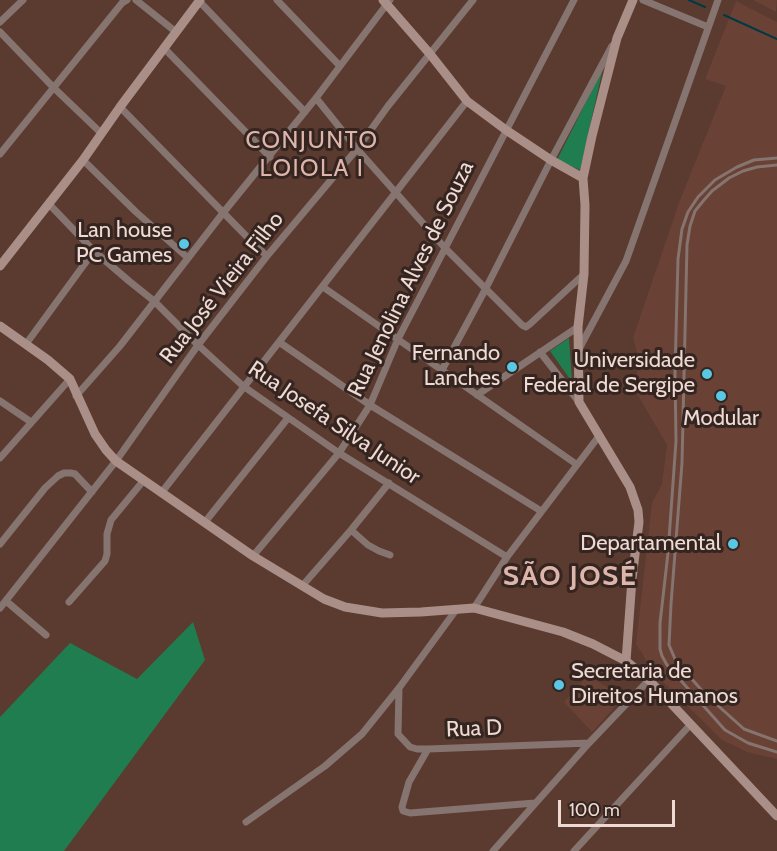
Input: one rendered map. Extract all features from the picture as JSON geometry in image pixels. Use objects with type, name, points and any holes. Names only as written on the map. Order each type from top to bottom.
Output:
[{"type":"street","points":[[0,22],[23,0]]},
{"type":"street","points":[[0,154],[126,0]]},
{"type":"street","points":[[136,0],[176,32]]},
{"type":"street","points":[[0,266],[83,160],[200,0],[305,112]]},
{"type":"street","points":[[277,0],[340,66]]},
{"type":"street","name":"Rua José Vieira Filho","points":[[0,608],[116,461],[198,345],[267,256],[357,149],[388,106],[473,0]]},
{"type":"street","name":"Rua Jenolina Alves de Souza","points":[[253,556],[339,453],[370,405],[398,339],[574,0]]},
{"type":"street","points":[[442,370],[617,38],[633,0]]},
{"type":"street","points":[[643,0],[708,27]]},
{"type":"street","points":[[578,352],[626,261],[718,0]]},
{"type":"street","points":[[76,396],[120,346],[223,213],[270,157],[340,66],[386,1],[467,101],[551,160],[583,178]]},
{"type":"street","points":[[0,32],[101,133]]},
{"type":"street","points":[[579,402],[578,327],[584,274],[583,178],[617,38]]},
{"type":"street","points":[[164,48],[270,157]]},
{"type":"street","points":[[316,98],[357,149],[444,248],[522,326],[526,327],[584,274]]},
{"type":"street","points":[[162,492],[467,101]]},
{"type":"street","points":[[120,107],[267,256]]},
{"type":"street","points":[[83,160],[136,212],[188,258]]},
{"type":"street","name":"Rua Josefa Silva Junior","points":[[49,204],[94,251],[154,301],[243,386],[339,453],[507,557]]},
{"type":"street","points":[[26,344],[94,251]]},
{"type":"street","points":[[323,287],[576,464]]},
{"type":"street","points":[[0,326],[69,379],[95,434],[116,461],[253,556],[324,598],[345,607],[382,613],[474,608],[563,632],[593,644],[626,661],[649,680],[777,816]]},
{"type":"street","points":[[477,395],[578,327]]},
{"type":"street","points":[[279,342],[370,405],[541,511]]},
{"type":"street","points":[[540,352],[579,402],[630,487],[638,510],[639,522],[626,661]]},
{"type":"street","points":[[0,458],[69,379]]},
{"type":"street","points":[[0,401],[31,422]]},
{"type":"street","points":[[205,522],[288,418]]},
{"type":"street","points":[[474,608],[507,557],[599,436]]},
{"type":"street","points":[[0,544],[45,488],[58,476],[64,473],[75,474],[92,492]]},
{"type":"street","points":[[69,602],[105,561],[107,534],[111,520],[144,480]]},
{"type":"street","points":[[303,585],[389,483]]},
{"type":"street","points":[[351,530],[368,545],[390,555]]},
{"type":"street","points":[[6,601],[46,635]]},
{"type":"street","points":[[246,822],[325,766],[362,734],[456,610]]},
{"type":"street","points":[[493,851],[589,743],[649,680]]},
{"type":"street","points":[[399,688],[398,734],[410,747],[428,748]]},
{"type":"street","points":[[574,851],[691,724]]},
{"type":"street","name":"Rua D","points":[[535,803],[410,813],[402,809],[409,782],[428,748],[589,743]]},
{"type":"lane","points":[[777,158],[754,160],[715,180],[698,197],[688,212],[682,229],[678,259],[676,441],[668,553],[660,623],[660,649],[667,665],[725,730],[748,744],[777,752]]},
{"type":"lane","points":[[777,165],[750,169],[729,178],[695,211],[690,226],[687,245],[682,462],[669,645],[675,659],[705,694],[744,729],[777,741]]},
{"type":"shaded area","points":[[753,0],[777,0],[776,12]]},
{"type":"shaded area","name":"Universidade Federal de Sergipe","points":[[736,1],[777,22],[777,759],[747,752],[722,740],[654,673],[636,644],[652,503],[662,484],[667,445],[636,392],[638,356],[633,338],[680,200],[726,86],[705,79]]},
{"type":"shaded area","points":[[588,675],[607,687],[621,700],[592,732],[564,702]]},
{"type":"green space","points":[[603,68],[580,170],[557,160]]},
{"type":"green space","points":[[569,338],[572,382],[550,351]]},
{"type":"green space","points":[[193,622],[205,660],[64,851],[0,851],[0,717],[70,643],[137,679]]},
{"type":"waterway","points":[[689,0],[705,7]]},
{"type":"waterway","points":[[724,15],[777,39]]},
{"type":"place","name":"Lan house PC Games","points":[[184,244]]},
{"type":"place","name":"Fernando Lanches","points":[[512,367]]},
{"type":"place","name":"Universidade Federal de Sergipe","points":[[707,374]]},
{"type":"place","name":"Modular","points":[[721,396]]},
{"type":"place","name":"Departamental","points":[[733,544]]},
{"type":"place","name":"Secretaria de Direitos Humanos","points":[[559,685]]},
{"type":"district","name":"CONJUNTO LOIOLA I","points":[[312,155]]},
{"type":"district","name":"SÃO JOSÉ","points":[[570,577]]}]
